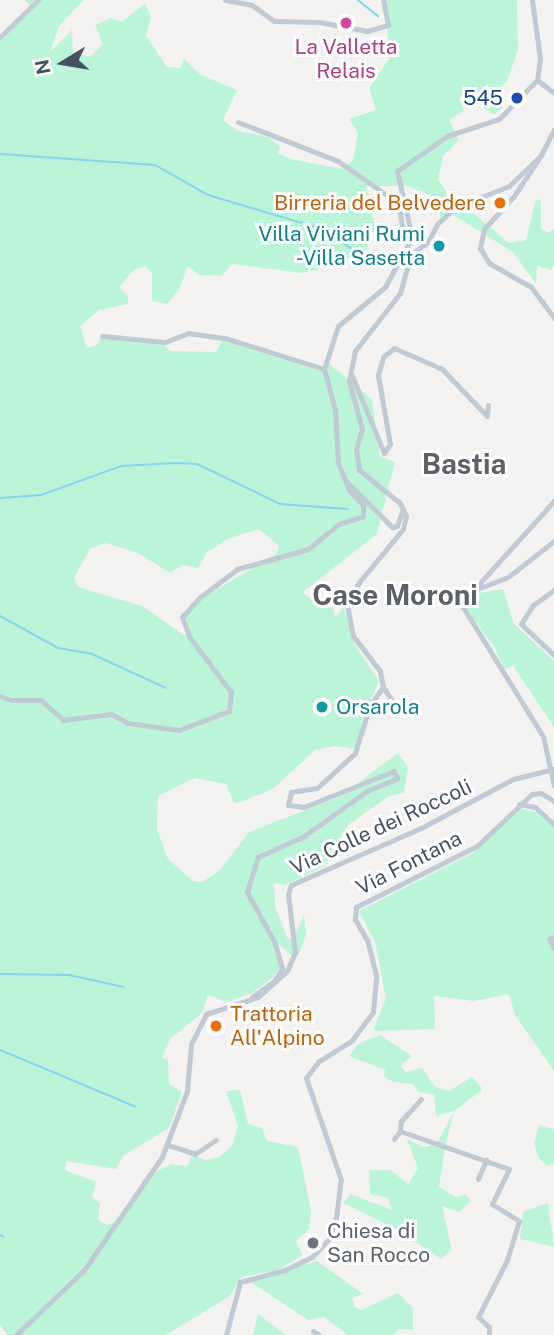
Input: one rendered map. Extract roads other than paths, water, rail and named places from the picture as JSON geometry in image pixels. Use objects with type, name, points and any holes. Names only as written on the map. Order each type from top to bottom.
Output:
[{"type":"street","points":[[0,37],[38,0]]},
{"type":"street","points":[[225,0],[252,5],[274,21],[319,22],[367,31],[388,25],[383,0]]},
{"type":"street","points":[[0,695],[11,700],[41,701],[63,720],[111,714],[128,723],[179,730],[229,711],[231,692],[190,638],[182,617],[199,598],[237,569],[308,549],[339,524],[360,518],[363,505],[346,482],[338,458],[335,410],[324,369],[338,326],[385,287],[411,237],[395,180],[400,167],[454,132],[499,119],[537,80],[540,58],[532,0]]},
{"type":"street","points":[[537,80],[554,93]]},
{"type":"street","points":[[237,122],[338,161],[388,196],[402,217],[404,238],[428,235],[456,207],[509,186],[541,155]]},
{"type":"street","points":[[554,130],[514,196],[484,229],[480,248],[489,263],[531,287],[554,318]]},
{"type":"street","points":[[396,706],[383,687],[380,671],[353,636],[347,605],[406,523],[403,509],[359,470],[356,449],[362,429],[352,376],[355,351],[400,293],[411,254],[428,242],[428,235]]},
{"type":"street","points":[[102,336],[165,342],[188,333],[213,336],[324,369]]},
{"type":"street","points":[[352,376],[384,453],[390,444],[378,375],[383,357],[394,348],[442,369],[487,416],[488,405]]},
{"type":"street","points":[[346,482],[392,527],[397,526],[403,509]]},
{"type":"street","points":[[554,501],[530,523],[461,604],[464,613],[543,736],[554,786]]},
{"type":"street","points":[[474,590],[501,581],[554,541]]},
{"type":"street","points":[[554,590],[533,605],[520,624],[554,655]]},
{"type":"street","points":[[252,997],[275,980],[282,968],[280,954],[247,892],[250,870],[258,858],[275,846],[304,836],[367,791],[397,778],[394,771],[304,807],[288,805],[291,792],[317,788],[355,753],[370,705],[383,687]]},
{"type":"street","name":"Via Colle dei Roccoli","points":[[16,1335],[84,1270],[168,1145],[187,1091],[194,1033],[212,1009],[271,989],[294,956],[288,894],[296,880],[370,852],[464,802],[551,768]]},
{"type":"street","name":"Via Fontana","points":[[226,1335],[240,1282],[285,1270],[313,1257],[329,1239],[336,1218],[341,1180],[306,1078],[319,1061],[352,1040],[373,1012],[376,975],[367,940],[355,919],[356,907],[477,846],[526,797],[538,792],[554,802]]},
{"type":"street","points":[[519,804],[535,807],[554,825]]},
{"type":"street","points":[[554,937],[549,939],[554,948]]},
{"type":"street","points":[[394,1139],[400,1131],[401,1121],[421,1099]]},
{"type":"street","points":[[400,1131],[510,1170],[492,1207],[519,1219],[507,1260],[478,1317],[489,1327],[489,1335]]},
{"type":"street","points":[[168,1145],[194,1154],[216,1139]]},
{"type":"street","points":[[478,1179],[486,1160]]},
{"type":"street","points":[[313,1331],[319,1335]]},
{"type":"waterway","points":[[358,0],[378,16]]},
{"type":"waterway","points":[[0,154],[155,165],[208,195],[319,228],[357,252]]},
{"type":"waterway","points":[[0,498],[41,495],[121,466],[176,463],[197,464],[280,504],[348,509]]},
{"type":"waterway","points":[[0,616],[58,648],[92,654],[166,688]]},
{"type":"waterway","points":[[0,974],[69,975],[124,987]]},
{"type":"waterway","points":[[0,1050],[136,1107]]},
{"type":"waterway","points":[[0,1235],[4,1237]]},
{"type":"place","name":"La Valletta Relais","points":[[346,23]]},
{"type":"place","name":"545","points":[[517,98]]},
{"type":"place","name":"Birreria del Belvedere","points":[[500,203]]},
{"type":"place","name":"Villa Viviani Rumi -Villa Sasetta","points":[[439,246]]},
{"type":"place","name":"Orsarola","points":[[322,707]]},
{"type":"place","name":"Trattoria All'Alpino","points":[[216,1026]]},
{"type":"place","name":"Chiesa di San Rocco","points":[[313,1243]]},
{"type":"district","name":"Bastia","points":[[464,464]]},
{"type":"district","name":"Case Moroni","points":[[395,595]]}]
